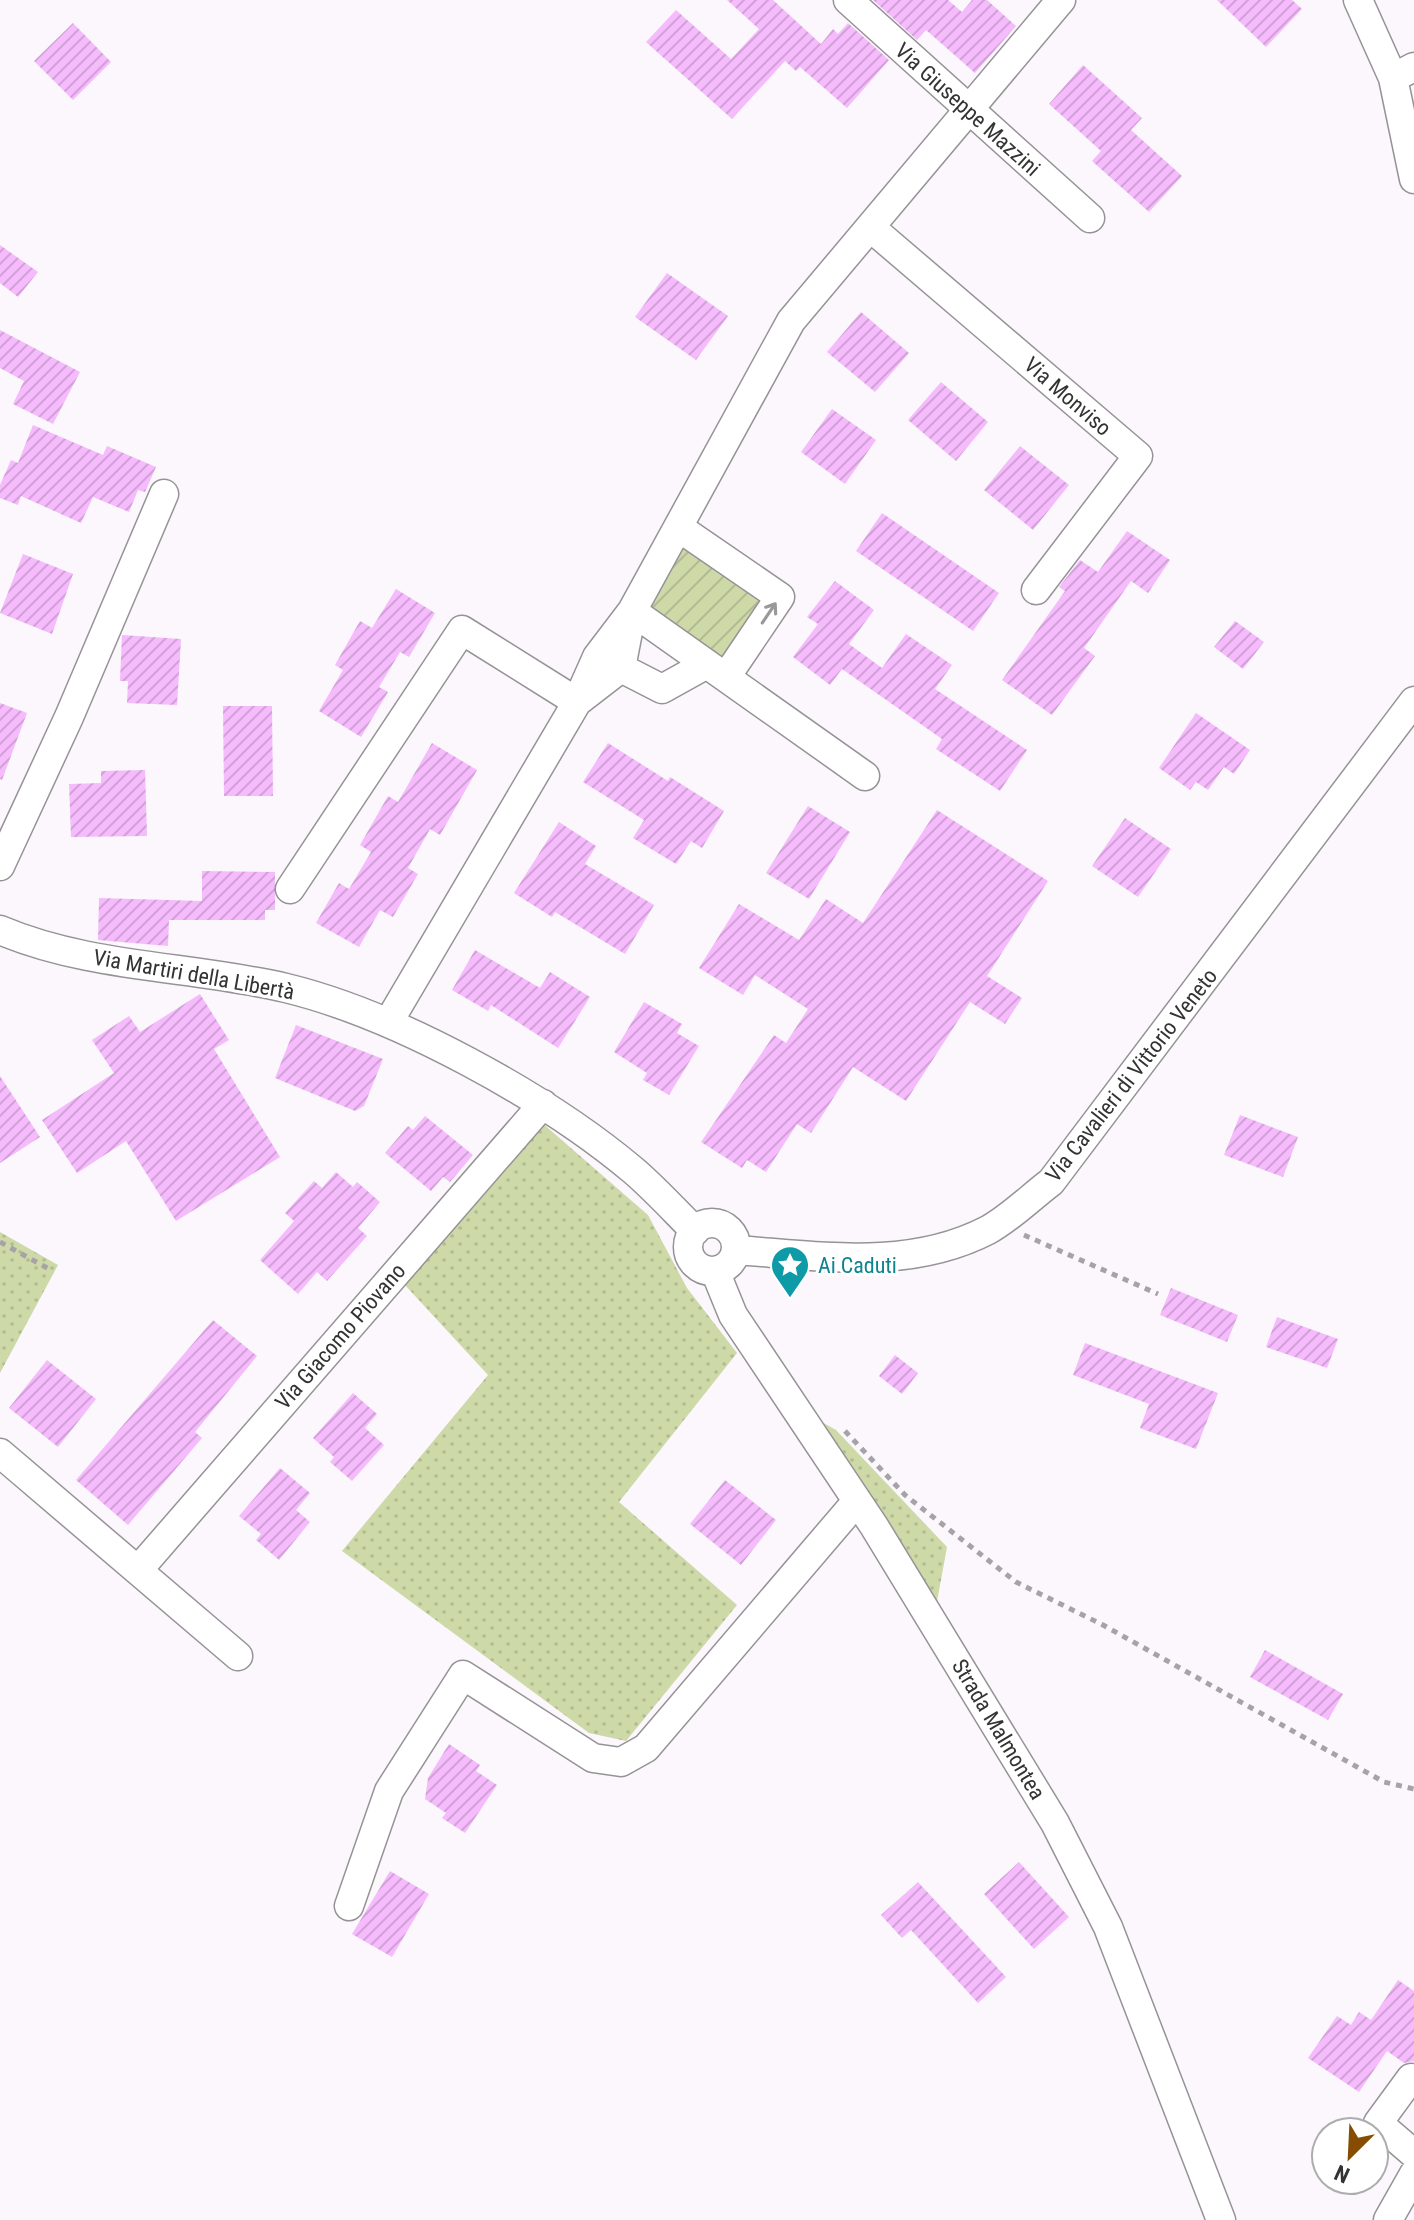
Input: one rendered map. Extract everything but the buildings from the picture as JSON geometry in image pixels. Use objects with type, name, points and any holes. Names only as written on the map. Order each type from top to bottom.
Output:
[{"type":"street","name":"Via Giuseppe Mazzini","points":[[848,0],[1090,218]]},
{"type":"street","points":[[388,1023],[577,702],[597,657],[632,611],[791,321],[1061,0]]},
{"type":"street","points":[[1358,0],[1403,73],[1414,179]]},
{"type":"street","name":"Via Monviso","points":[[870,227],[1138,456],[1036,590]]},
{"type":"street","points":[[0,866],[69,717],[164,494]]},
{"type":"street","points":[[621,668],[662,689],[716,671],[780,597],[678,527]]},
{"type":"street","points":[[577,702],[621,668],[632,611]]},
{"type":"street","points":[[632,611],[865,776]]},
{"type":"street","points":[[290,889],[462,630],[577,702]]},
{"type":"street","name":"Via Cavalieri di Vittorio Veneto","points":[[736,1250],[872,1260],[939,1248],[989,1229],[1051,1182],[1414,701]]},
{"type":"street","name":"Via Martiri della Libertà","points":[[0,930],[40,947],[287,988],[388,1023],[543,1104],[634,1171],[695,1231]]},
{"type":"street","name":"Via Giacomo Piovano","points":[[139,1569],[543,1104]]},
{"type":"street","points":[[704,1224],[720,1224],[732,1234],[736,1250],[729,1264],[715,1271],[699,1267],[689,1256],[689,1240],[704,1224]]},
{"type":"street","name":"Strada Malmontea","points":[[715,1271],[733,1315],[955,1655],[1062,1836],[1108,1927],[1221,2220]]},
{"type":"street","points":[[0,1453],[238,1656]]},
{"type":"street","points":[[349,1906],[389,1791],[463,1675],[593,1758],[621,1762],[646,1748],[857,1501]]},
{"type":"street","points":[[1411,2078],[1378,2123],[1414,2154]]},
{"type":"street","points":[[1388,2220],[1414,2174]]},
{"type":"path","points":[[1006,1217],[1029,1240],[1158,1294]]},
{"type":"path","points":[[0,1242],[49,1269]]},
{"type":"path","points":[[843,1429],[905,1495],[1016,1582],[1103,1625],[1384,1782],[1414,1789]]},
{"type":"green space","points":[[678,527],[780,597],[726,677],[632,611]]},
{"type":"green space","points":[[541,1122],[648,1215],[687,1288],[737,1353],[619,1502],[737,1605],[626,1741],[589,1733],[342,1551],[488,1375],[404,1284]]},
{"type":"green space","points":[[0,1232],[58,1265],[0,1373]]},
{"type":"green space","points":[[820,1421],[836,1430],[947,1547],[936,1607]]},
{"type":"place","name":"Ai Caduti","points":[[790,1299]]}]
